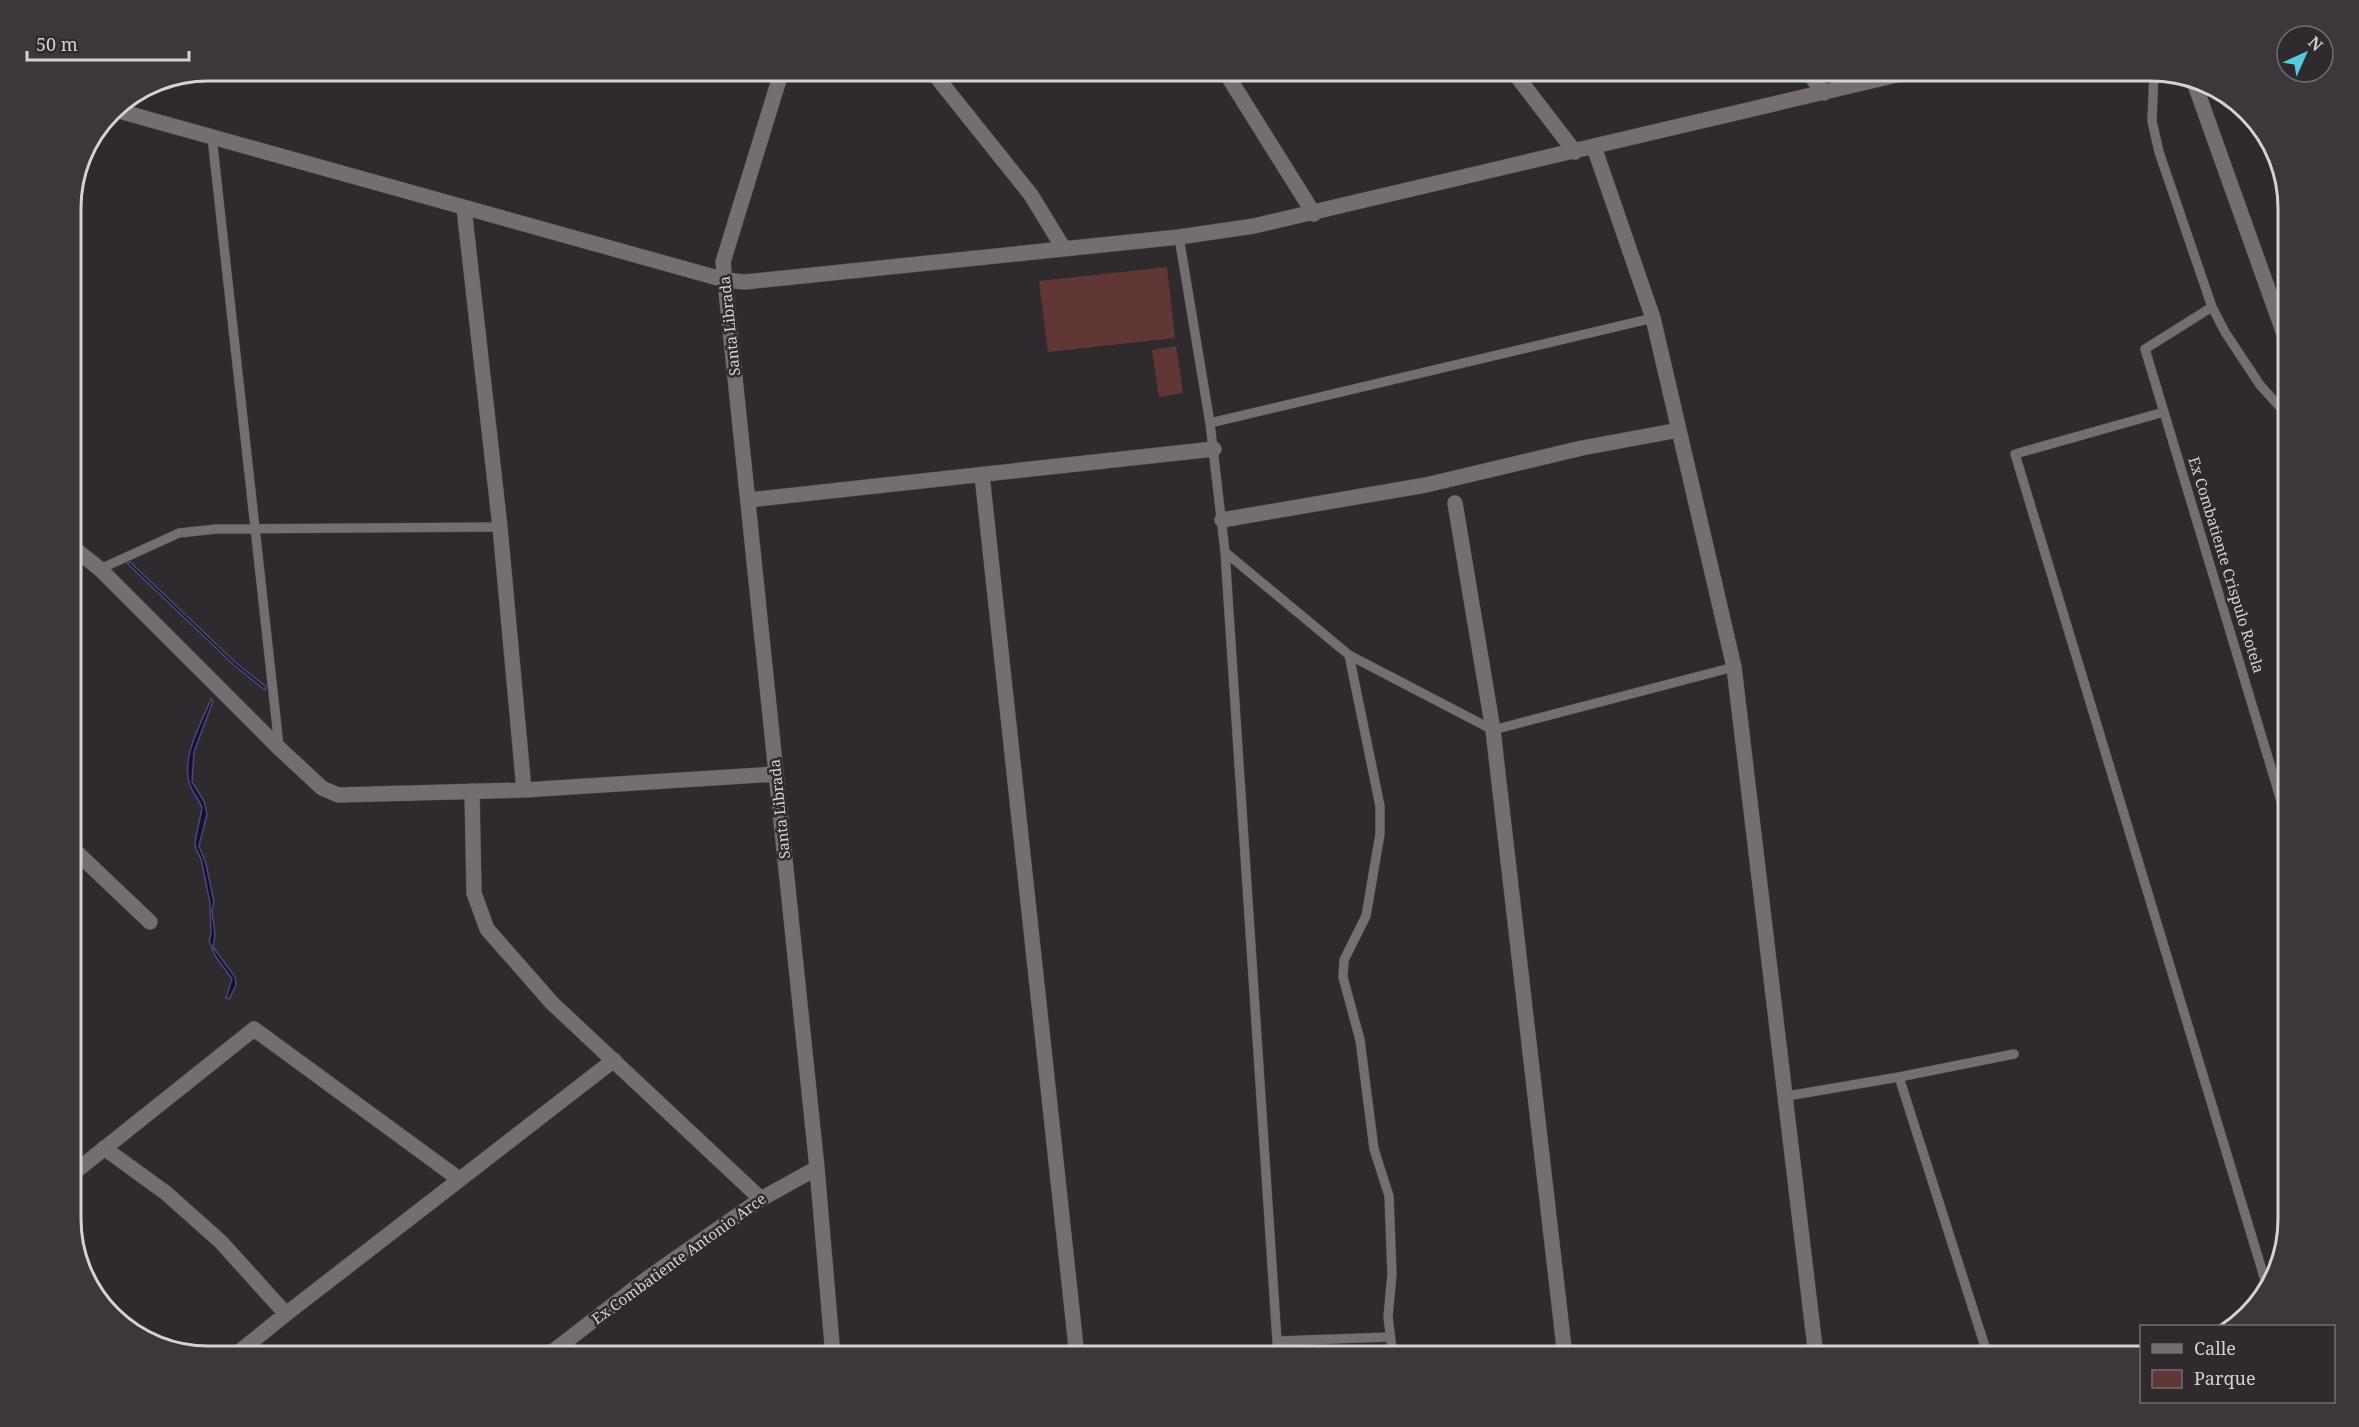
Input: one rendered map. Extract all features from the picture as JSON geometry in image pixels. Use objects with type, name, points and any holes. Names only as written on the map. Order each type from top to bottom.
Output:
[{"type":"street","name":"Santa Librada","points":[[779,81],[723,262],[816,1168],[832,1346]]},
{"type":"street","points":[[940,81],[1031,195],[1064,249]]},
{"type":"street","points":[[1231,81],[1314,214]]},
{"type":"street","points":[[1520,81],[1575,152]]},
{"type":"street","points":[[1815,81],[1824,93]]},
{"type":"street","points":[[124,112],[725,280],[745,282],[1179,237],[1254,226],[1314,214],[1873,81]]},
{"type":"street","points":[[2197,90],[2278,317]]},
{"type":"street","points":[[1594,147],[1653,318],[1734,667],[1787,1096],[1815,1346]]},
{"type":"street","points":[[464,208],[500,527],[524,790]]},
{"type":"street","points":[[1222,520],[1426,485],[1582,448],[1679,430]]},
{"type":"street","points":[[748,500],[1214,449]]},
{"type":"street","points":[[982,475],[1076,1346]]},
{"type":"street","points":[[1455,503],[1493,730],[1564,1346]]},
{"type":"street","points":[[81,554],[100,569],[279,748],[322,788],[338,795],[524,790],[776,774]]},
{"type":"street","points":[[472,791],[474,893],[487,929],[552,1003],[761,1198]]},
{"type":"street","points":[[81,857],[150,922]]},
{"type":"street","points":[[81,1167],[254,1029],[459,1179]]},
{"type":"street","points":[[246,1346],[614,1060]]},
{"type":"street","points":[[104,1148],[165,1193],[221,1242],[286,1314]]},
{"type":"street","name":"Ex Combatiente Antonio Arce","points":[[560,1346],[648,1278],[761,1198],[816,1168]]},
{"type":"lane","points":[[2154,81],[2152,121],[2159,152],[2212,307],[2225,332],[2260,385],[2278,402]]},
{"type":"lane","points":[[212,137],[279,748]]},
{"type":"lane","points":[[1179,237],[1214,449],[1225,552],[1277,1346]]},
{"type":"lane","name":"Ex Combatiente Crispulo Rotela","points":[[2212,307],[2145,349],[2278,791]]},
{"type":"lane","points":[[1210,423],[1653,318]]},
{"type":"lane","points":[[2164,412],[2015,454],[2264,1277]]},
{"type":"lane","points":[[100,569],[179,533],[216,529],[500,527]]},
{"type":"lane","points":[[1225,552],[1349,655],[1493,730],[1734,667]]},
{"type":"lane","points":[[1349,655],[1380,806],[1380,834],[1366,916],[1344,960],[1343,977],[1360,1040],[1374,1149],[1389,1196],[1392,1274],[1388,1317],[1392,1346]]},
{"type":"lane","points":[[1787,1096],[2014,1054]]},
{"type":"lane","points":[[1899,1077],[1985,1346]]},
{"type":"lane","points":[[1277,1341],[1390,1336]]},
{"type":"green space","points":[[1167,267],[1175,338],[1048,352],[1039,281]]},
{"type":"green space","points":[[1176,346],[1183,393],[1159,397],[1152,350]]},
{"type":"shaded area","points":[[130,562],[235,662],[266,687],[265,690],[234,665],[127,563]]},
{"type":"shaded area","points":[[211,699],[213,701],[194,752],[192,782],[204,801],[207,814],[199,846],[206,864],[214,902],[212,910],[215,935],[213,947],[235,977],[236,985],[229,999],[226,998],[232,979],[216,957],[209,941],[211,934],[210,903],[195,842],[202,808],[190,786],[188,772],[190,750]]}]
